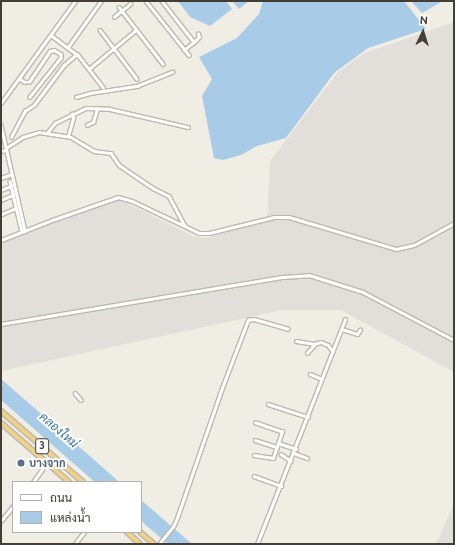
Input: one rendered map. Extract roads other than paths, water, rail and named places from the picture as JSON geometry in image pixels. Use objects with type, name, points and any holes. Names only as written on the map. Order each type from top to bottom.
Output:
[{"type":"highway","name":"3","points":[[1,411],[82,481]]},
{"type":"highway","name":"3","points":[[1,423],[68,481]]},
{"type":"highway","points":[[127,533],[140,544]]},
{"type":"highway","points":[[141,533],[154,544]]},
{"type":"street","points":[[1,103],[75,1]]},
{"type":"street","points":[[68,47],[101,1]]},
{"type":"street","points":[[146,1],[188,55]]},
{"type":"street","points":[[162,1],[194,42]]},
{"type":"street","points":[[114,17],[130,4]]},
{"type":"street","points":[[119,7],[163,64]]},
{"type":"street","points":[[100,30],[137,79]]},
{"type":"street","points":[[90,69],[136,30]]},
{"type":"street","points":[[184,50],[199,38],[198,34]]},
{"type":"street","points":[[50,35],[77,54],[103,87]]},
{"type":"street","points":[[19,78],[25,82],[29,82],[50,51],[54,50],[61,54],[61,58],[30,97]]},
{"type":"street","points":[[11,138],[26,111],[34,105],[64,65],[77,54]]},
{"type":"street","points":[[76,97],[90,93],[137,86],[172,72]]},
{"type":"street","points":[[47,133],[54,124],[84,108],[110,109],[188,127]]},
{"type":"street","points":[[87,124],[93,122],[97,109]]},
{"type":"street","points":[[68,136],[73,118],[72,114]]},
{"type":"street","points":[[1,125],[23,231]]},
{"type":"street","points":[[1,151],[23,136],[36,132],[68,136],[96,152],[111,153],[119,165],[153,188],[168,194],[186,228]]},
{"type":"street","points":[[1,178],[9,175]]},
{"type":"street","points":[[10,181],[23,231]]},
{"type":"street","points":[[1,190],[11,186]]},
{"type":"street","points":[[1,200],[13,195]]},
{"type":"street","points":[[1,240],[118,197],[132,201],[199,233],[209,233],[274,217],[290,217],[383,246],[401,249],[414,245],[454,223]]},
{"type":"street","points":[[2,214],[16,208]]},
{"type":"street","points":[[1,324],[312,275],[363,292],[454,340]]},
{"type":"street","points":[[160,543],[173,527],[248,320],[256,320],[288,329]]},
{"type":"street","points":[[257,544],[296,449],[345,320]]},
{"type":"street","points":[[342,329],[356,334],[360,330]]},
{"type":"street","points":[[296,341],[314,344],[318,342],[324,343],[333,351]]},
{"type":"street","points":[[307,353],[314,344]]},
{"type":"street","points":[[310,374],[322,380]]},
{"type":"street","points":[[75,393],[81,400]]},
{"type":"street","points":[[268,404],[308,417]]},
{"type":"street","points":[[254,454],[272,458],[282,432],[256,423]]},
{"type":"street","points":[[255,440],[296,449]]},
{"type":"street","points":[[294,453],[307,458]]},
{"type":"street","points":[[281,454],[291,461]]},
{"type":"street","points":[[33,481],[47,463]]},
{"type":"street","points":[[254,476],[281,486]]},
{"type":"street","points":[[1,521],[12,507]]},
{"type":"street","points":[[75,544],[83,533]]},
{"type":"water","points":[[178,1],[226,1],[232,9],[210,26],[190,17]]},
{"type":"water","points":[[232,1],[249,1],[239,9]]},
{"type":"water","points":[[263,1],[404,1],[426,29],[368,48],[334,73],[286,138],[257,146],[241,155],[223,160],[214,158],[202,96],[212,79],[199,57],[237,38],[259,14]]},
{"type":"water","points":[[411,1],[440,1],[441,2],[422,13]]},
{"type":"water","name":"คลองใหม่","points":[[1,379],[118,481],[94,481],[1,400]]},
{"type":"water","points":[[142,501],[192,544],[168,544],[142,522]]},
{"type":"place","name":"บางจาก","points":[[21,463]]}]
